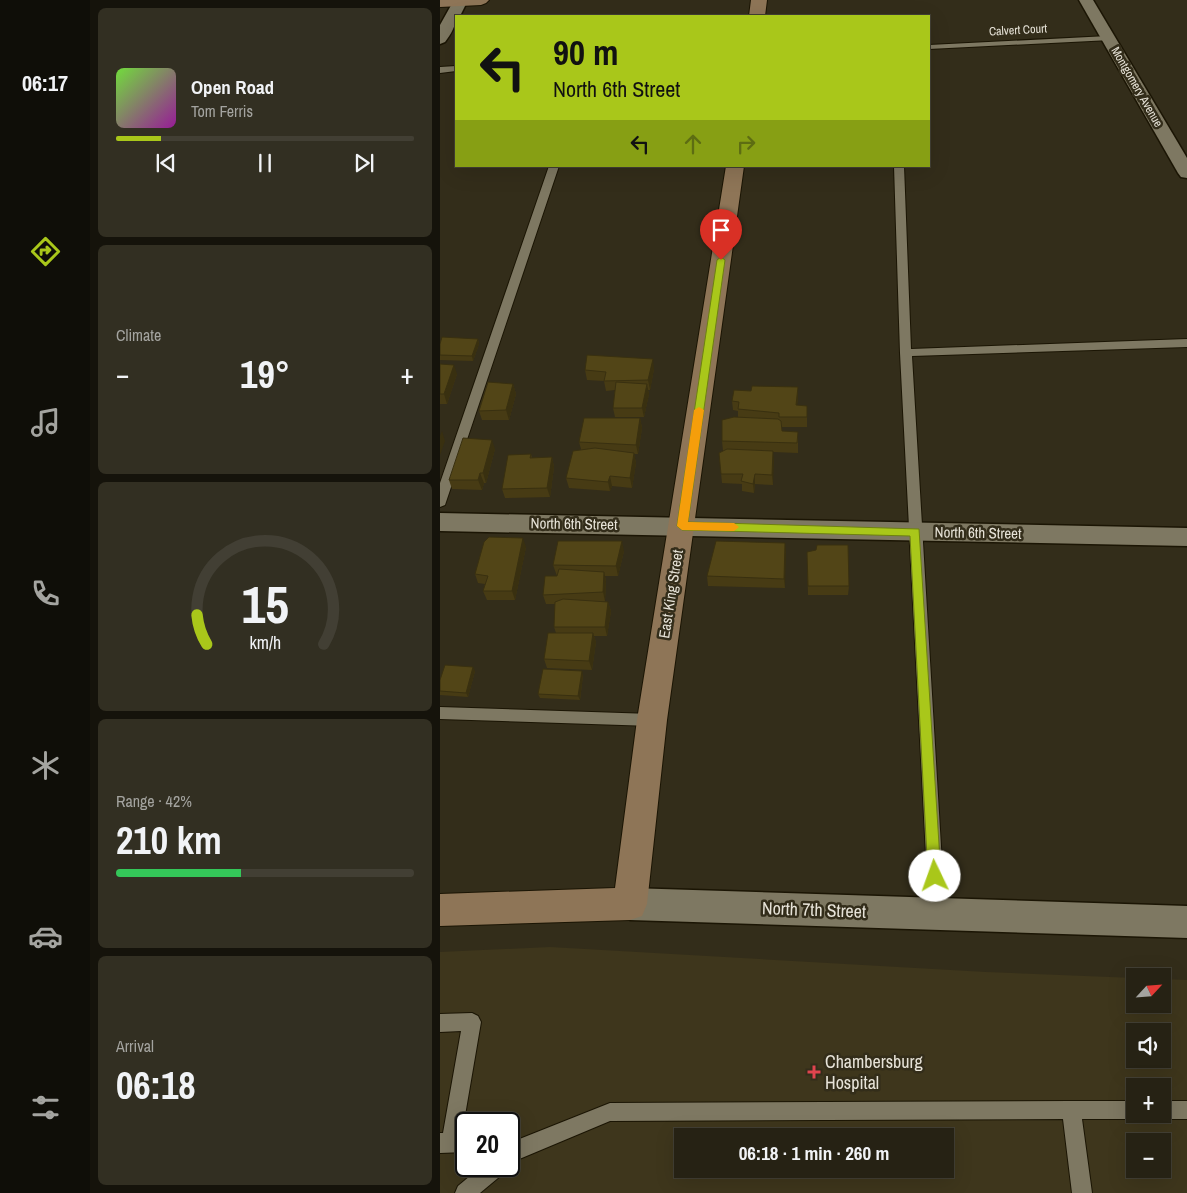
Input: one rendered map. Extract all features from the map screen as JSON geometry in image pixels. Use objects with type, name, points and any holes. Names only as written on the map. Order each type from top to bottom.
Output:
[{"type":"street","points":[[440,39],[461,0]]},
{"type":"street","points":[[440,2],[481,0]]},
{"type":"street","points":[[756,15],[759,0]]},
{"type":"street","name":"Montgomery Avenue","points":[[1086,0],[1187,173]]},
{"type":"street","name":"East King Street","points":[[630,904],[652,720],[734,167]]},
{"type":"street","name":"North 6th Street","points":[[440,522],[1187,537]]},
{"type":"street","name":"North 7th Street","points":[[440,910],[630,904],[1187,922]]},
{"type":"lane","name":"Calvert Court","points":[[930,47],[1108,38]]},
{"type":"lane","points":[[440,70],[455,69]]},
{"type":"lane","points":[[440,502],[554,167]]},
{"type":"lane","points":[[899,167],[915,532],[937,914]]},
{"type":"lane","points":[[906,352],[1187,343]]},
{"type":"lane","points":[[440,713],[652,720]]},
{"type":"lane","points":[[440,1023],[472,1022],[452,1143]]},
{"type":"lane","points":[[1071,1110],[1082,1193]]},
{"type":"lane","points":[[520,1148],[610,1112],[1126,1110]]},
{"type":"lane","points":[[1171,1110],[1187,1110]]},
{"type":"lane","points":[[465,1193],[484,1177]]},
{"type":"shaded area","name":"Chambersburg Hospital","points":[[550,947],[986,972],[1126,978],[1126,1013],[1171,1013],[1171,979],[1187,980],[1187,1193],[440,1193],[440,952]]},
{"type":"building","points":[[442,337],[478,339],[472,356],[440,355]]},
{"type":"building","points":[[587,355],[653,359],[648,380],[604,381],[606,372],[585,370]]},
{"type":"building","points":[[440,364],[454,365],[444,394],[440,394]]},
{"type":"building","points":[[488,382],[513,384],[506,410],[479,411]]},
{"type":"building","points":[[616,382],[647,384],[642,408],[613,408]]},
{"type":"building","points":[[752,386],[798,387],[796,405],[807,406],[807,417],[779,417],[779,413],[738,409],[739,402],[732,401],[734,390],[751,391]]},
{"type":"building","points":[[734,417],[778,419],[781,421],[782,431],[798,432],[797,443],[722,441],[722,420]]},
{"type":"building","points":[[584,418],[640,418],[636,445],[579,442]]},
{"type":"building","points":[[463,438],[492,440],[483,473],[480,473],[478,480],[449,480]]},
{"type":"building","points":[[595,448],[634,453],[630,478],[610,476],[608,482],[566,478],[573,451]]},
{"type":"building","points":[[727,449],[773,451],[772,475],[755,474],[753,484],[741,481],[743,474],[721,474],[719,453]]},
{"type":"building","points":[[531,454],[530,458],[552,457],[547,488],[502,489],[508,455]]},
{"type":"building","points":[[489,537],[523,538],[512,591],[483,591],[488,576],[475,574],[484,542]]},
{"type":"building","points":[[558,541],[622,541],[616,566],[553,565]]},
{"type":"building","points":[[716,541],[785,543],[784,579],[707,576]]},
{"type":"building","points":[[817,545],[848,545],[849,586],[808,586],[807,552],[816,550]]},
{"type":"building","points":[[559,569],[604,572],[603,592],[543,595],[545,576],[557,576]]},
{"type":"building","points":[[563,599],[608,602],[605,627],[554,627],[555,602]]},
{"type":"building","points":[[548,633],[593,633],[589,661],[544,659]]},
{"type":"building","points":[[445,665],[473,667],[466,693],[440,691],[440,680]]},
{"type":"building","points":[[543,669],[582,671],[578,696],[538,694]]},
{"type":"slow traffic","points":[[699,410],[682,526],[734,527]]},
{"type":"place","name":"Chambersburg Hospital","points":[[814,1072]]},
{"type":"route","points":[[721,260],[682,526],[915,532],[935,876]]}]
